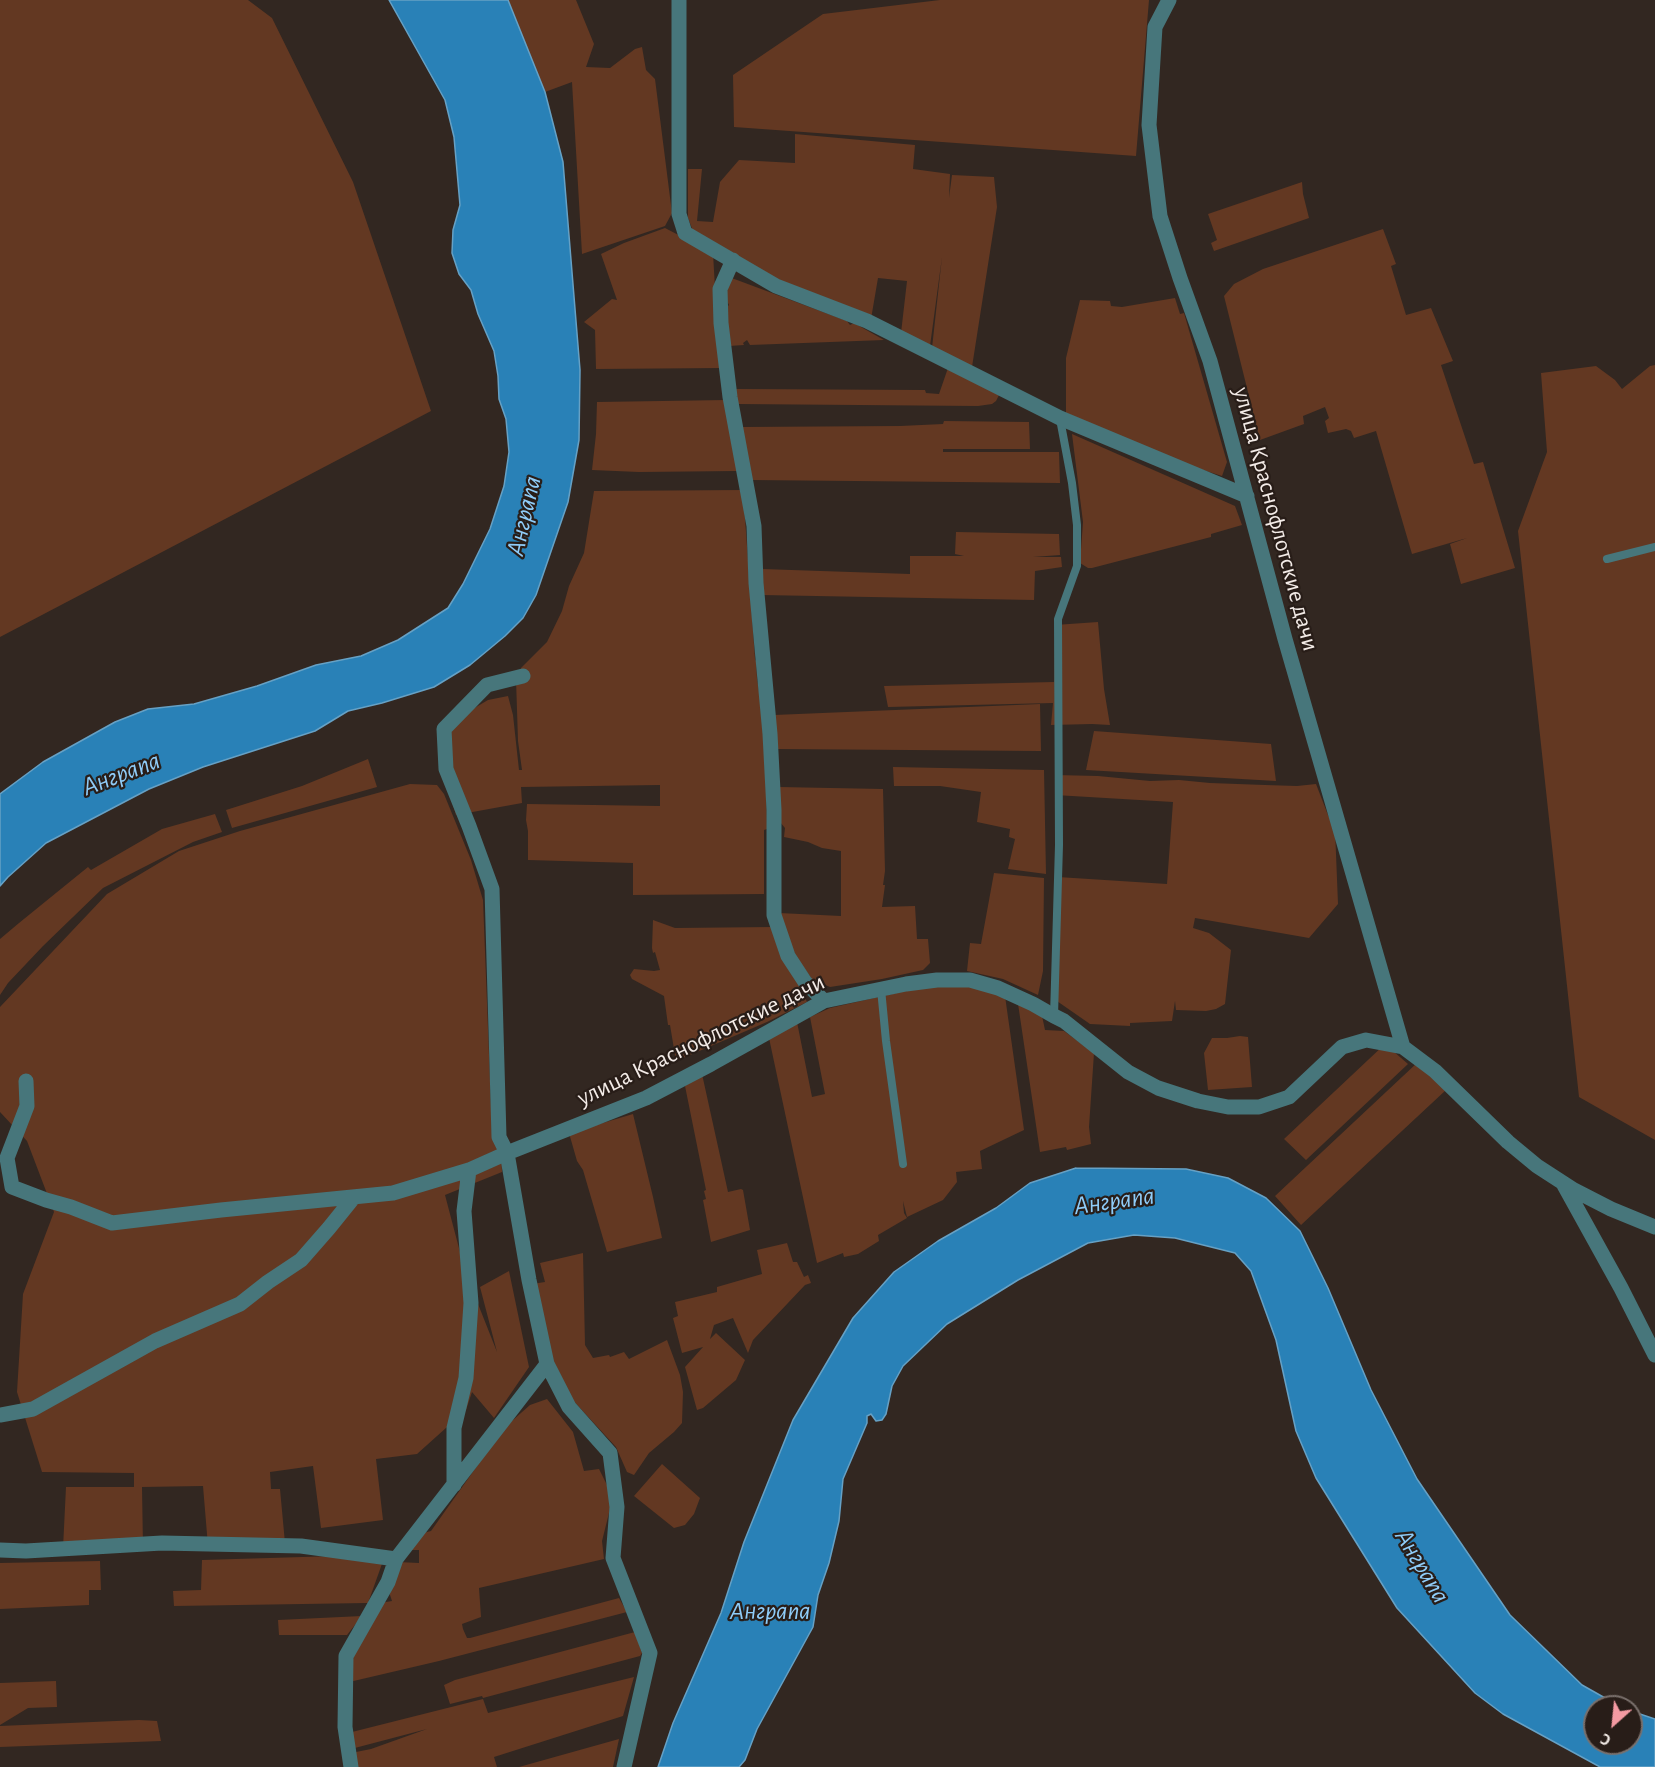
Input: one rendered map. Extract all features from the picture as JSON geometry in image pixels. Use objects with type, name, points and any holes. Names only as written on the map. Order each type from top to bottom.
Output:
[{"type":"street","points":[[680,0],[679,214],[685,233],[776,286],[867,321],[1060,418],[1247,496]]},
{"type":"street","name":"улица Краснофлотские дачи","points":[[1169,0],[1155,27],[1149,125],[1160,216],[1210,361],[1285,639],[1403,1047]]},
{"type":"street","points":[[733,260],[720,289],[721,323],[730,397],[754,526],[756,583],[770,734],[774,810],[774,915],[788,956],[805,982],[824,1001]]},
{"type":"street","points":[[523,676],[487,685],[444,729],[446,769],[492,889],[499,1137],[507,1153],[547,1364],[569,1407],[610,1453],[617,1507],[613,1558],[650,1653],[624,1767]]},
{"type":"street","name":"улица Краснофлотские дачи","points":[[26,1081],[27,1106],[7,1158],[12,1187],[112,1223],[393,1192],[469,1170],[646,1098],[824,1001],[937,980],[970,980],[998,988],[1064,1021],[1128,1072],[1158,1088],[1198,1101],[1228,1107],[1259,1107],[1289,1097],[1342,1047],[1366,1040],[1403,1047],[1435,1071],[1537,1166],[1563,1182],[1655,1355]]},
{"type":"street","points":[[454,1485],[454,1428],[466,1378],[471,1303],[464,1211],[469,1170]]},
{"type":"street","points":[[1563,1182],[1611,1209],[1655,1227]]},
{"type":"street","points":[[0,1415],[33,1409],[155,1341],[240,1304],[268,1281],[301,1260],[354,1197]]},
{"type":"street","points":[[351,1767],[345,1727],[346,1656],[388,1582],[396,1558],[547,1364]]},
{"type":"street","points":[[0,1550],[26,1551],[162,1543],[301,1546],[396,1558]]},
{"type":"lane","points":[[1054,1016],[1059,845],[1058,619],[1077,566],[1077,525],[1060,418]]},
{"type":"lane","points":[[1607,559],[1655,547]]},
{"type":"lane","points":[[880,989],[903,1164]]},
{"type":"shaded area","points":[[0,0],[248,0],[272,18],[353,182],[431,411],[0,637]]},
{"type":"shaded area","points":[[508,0],[576,0],[594,44],[586,67],[610,68],[635,49],[642,47],[646,70],[655,79],[672,213],[665,226],[582,254],[572,82],[545,92]]},
{"type":"shaded area","points":[[940,0],[1149,0],[1136,156],[734,127],[733,75],[823,14]]},
{"type":"shaded area","points":[[795,134],[915,145],[913,169],[950,174],[949,198],[952,175],[994,177],[997,207],[972,367],[932,348],[942,257],[930,346],[901,333],[907,281],[878,278],[871,319],[781,281],[695,236],[688,218],[688,169],[702,169],[697,221],[713,222],[720,182],[739,160],[795,163]]},
{"type":"shaded area","points":[[1302,182],[1309,218],[1214,251],[1211,243],[1217,240],[1208,214]]},
{"type":"shaded area","points":[[665,228],[713,253],[723,368],[596,369],[595,330],[584,322],[612,299],[617,300],[601,254]]},
{"type":"shaded area","points":[[1383,229],[1396,264],[1391,266],[1406,315],[1431,308],[1453,361],[1441,365],[1474,464],[1483,462],[1515,568],[1461,584],[1450,544],[1467,538],[1412,554],[1376,431],[1354,438],[1351,431],[1346,429],[1328,433],[1325,421],[1329,418],[1325,407],[1303,416],[1304,424],[1260,440],[1224,296],[1234,284],[1263,269]]},
{"type":"shaded area","points":[[729,277],[847,321],[850,325],[854,323],[884,340],[750,345],[747,340],[743,343],[744,345],[729,346],[727,307],[729,305],[726,299]]},
{"type":"shaded area","points":[[1175,298],[1180,314],[1184,313],[1227,462],[1222,476],[1187,465],[1066,413],[1066,358],[1080,300],[1110,301],[1111,306],[1122,307]]},
{"type":"shaded area","points":[[1655,365],[1655,1140],[1579,1097],[1518,531],[1547,452],[1541,373],[1596,366],[1615,380],[1622,389],[1650,366]]},
{"type":"shaded area","points":[[948,368],[999,395],[996,401],[992,404],[978,406],[737,404],[735,389],[925,390],[926,393],[939,394]]},
{"type":"shaded area","points":[[726,400],[737,471],[592,470],[597,402]]},
{"type":"shaded area","points":[[944,421],[1029,422],[1030,449],[943,449],[943,452],[1059,452],[1060,483],[750,480],[742,427],[900,426],[943,424]]},
{"type":"shaded area","points":[[1072,434],[1235,506],[1242,525],[1211,534],[1211,537],[1088,568],[1080,563],[1083,522]]},
{"type":"shaded area","points":[[743,490],[755,659],[764,721],[767,829],[764,830],[764,894],[633,895],[633,863],[528,860],[527,804],[660,806],[660,785],[521,787],[522,803],[456,815],[444,775],[445,733],[456,719],[488,700],[508,696],[513,715],[519,770],[522,770],[518,741],[516,679],[519,679],[521,668],[547,642],[562,611],[569,586],[584,553],[594,491]]},
{"type":"shaded area","points":[[956,532],[1059,534],[1060,555],[1033,557],[1061,557],[1062,567],[1035,571],[1034,600],[761,595],[762,569],[910,574],[910,556],[964,556],[955,554]]},
{"type":"shaded area","points":[[1098,622],[1110,725],[1051,725],[1053,703],[888,707],[884,686],[1054,682],[1055,625]]},
{"type":"shaded area","points":[[1040,704],[1041,751],[776,749],[774,715]]},
{"type":"shaded area","points":[[1094,731],[1271,744],[1276,781],[1086,770]]},
{"type":"shaded area","points":[[368,759],[377,787],[232,828],[226,810],[302,786]]},
{"type":"shaded area","points":[[893,767],[1044,770],[1046,874],[1008,869],[1015,839],[1009,837],[1010,829],[977,822],[981,792],[940,786],[894,786]]},
{"type":"shaded area","points":[[1055,775],[1265,785],[1316,784],[1335,829],[1338,904],[1309,938],[1195,918],[1193,928],[1209,933],[1231,950],[1225,1004],[1206,1011],[1176,1010],[1175,1001],[1172,1021],[1130,1023],[1130,1026],[1090,1024],[1054,999],[1058,877],[1167,884],[1173,802],[1055,795]]},
{"type":"shaded area","points":[[410,784],[437,785],[444,794],[471,860],[483,900],[492,1132],[501,1149],[502,1172],[445,1195],[465,1271],[497,1352],[480,1287],[509,1271],[529,1367],[494,1418],[472,1392],[466,1410],[417,1454],[376,1459],[383,1520],[321,1528],[313,1466],[270,1472],[271,1489],[280,1489],[285,1543],[208,1546],[203,1486],[142,1487],[143,1547],[63,1548],[66,1487],[134,1487],[134,1473],[42,1472],[17,1392],[23,1294],[54,1212],[27,1141],[0,1112],[0,1007],[107,894],[179,851],[240,831]]},
{"type":"shaded area","points":[[779,787],[883,789],[885,871],[883,885],[885,885],[882,907],[915,906],[917,939],[928,939],[930,963],[923,970],[830,987],[812,979],[796,957],[779,913],[841,916],[841,851],[784,837],[785,828],[780,822]]},
{"type":"shaded area","points":[[215,814],[222,832],[193,842],[103,888],[43,946],[8,983],[0,995],[0,939],[19,923],[88,867],[91,870],[162,829]]},
{"type":"shaded area","points":[[994,873],[1044,878],[1043,971],[1038,995],[1003,979],[967,971],[970,943],[981,944]]},
{"type":"shaded area","points":[[653,920],[675,928],[773,927],[807,1002],[767,1022],[676,1061],[664,996],[632,979],[630,975],[634,969],[660,970],[652,948]]},
{"type":"shaded area","points":[[927,986],[995,987],[1005,996],[1024,1130],[980,1151],[982,1169],[956,1172],[957,1182],[943,1200],[907,1217],[903,1201],[907,1218],[878,1235],[879,1241],[858,1254],[844,1257],[843,1253],[817,1263],[769,1038],[797,1022],[812,1097],[825,1094],[810,1017],[830,1008]]},
{"type":"shaded area","points":[[1017,997],[1041,1011],[1045,1030],[1064,1031],[1094,1053],[1089,1127],[1091,1144],[1067,1150],[1066,1147],[1040,1152]]},
{"type":"shaded area","points":[[1248,1037],[1252,1087],[1208,1090],[1204,1053],[1212,1038]]},
{"type":"shaded area","points":[[1385,1044],[1408,1064],[1306,1160],[1284,1139]]},
{"type":"shaded area","points":[[1418,1062],[1446,1090],[1301,1225],[1275,1196]]},
{"type":"shaded area","points":[[702,1074],[728,1192],[743,1190],[750,1230],[711,1242],[703,1200],[706,1199],[704,1191],[706,1190],[685,1086]]},
{"type":"shaded area","points":[[633,1114],[662,1238],[607,1252],[583,1170],[577,1161],[569,1133]]},
{"type":"shaded area","points":[[787,1243],[793,1262],[797,1262],[804,1277],[808,1275],[811,1283],[805,1285],[753,1340],[748,1353],[733,1318],[714,1325],[710,1339],[716,1333],[745,1360],[736,1380],[703,1408],[697,1410],[685,1367],[703,1347],[682,1353],[673,1318],[678,1316],[675,1302],[717,1292],[717,1287],[762,1274],[757,1250]]},
{"type":"shaded area","points":[[583,1253],[585,1345],[593,1358],[609,1355],[610,1357],[624,1352],[629,1359],[667,1340],[680,1375],[683,1392],[682,1423],[649,1453],[634,1475],[627,1472],[616,1447],[555,1381],[532,1284],[545,1282],[540,1263]]},
{"type":"shaded area","points":[[547,1399],[573,1432],[584,1471],[599,1469],[608,1487],[611,1505],[602,1541],[604,1559],[479,1588],[481,1617],[462,1624],[463,1629],[467,1638],[470,1638],[619,1598],[627,1612],[345,1683],[358,1643],[380,1603],[392,1601],[389,1592],[398,1562],[419,1563],[419,1550],[407,1550],[423,1533],[431,1531],[504,1428],[530,1405]]},
{"type":"shaded area","points":[[662,1464],[700,1498],[694,1514],[685,1525],[674,1528],[634,1496]]},
{"type":"shaded area","points":[[336,1556],[383,1561],[368,1603],[174,1606],[173,1591],[201,1590],[202,1560]]},
{"type":"shaded area","points":[[100,1561],[101,1590],[89,1590],[89,1605],[0,1609],[0,1563]]},
{"type":"shaded area","points":[[362,1616],[347,1635],[279,1635],[278,1620]]},
{"type":"shaded area","points":[[635,1632],[642,1653],[640,1656],[483,1698],[482,1696],[450,1704],[444,1685],[455,1680]]},
{"type":"shaded area","points":[[634,1677],[623,1716],[494,1757],[497,1767],[352,1767],[351,1753],[371,1749],[427,1729],[351,1749],[348,1733],[483,1699],[488,1713]]},
{"type":"shaded area","points":[[56,1681],[57,1707],[28,1708],[0,1725],[0,1683]]},
{"type":"shaded area","points":[[157,1721],[161,1741],[0,1747],[0,1726]]},
{"type":"shaded area","points":[[619,1739],[613,1767],[519,1767]]},
{"type":"water","name":"Анграпа","points":[[389,0],[508,0],[545,92],[563,162],[580,370],[579,440],[568,502],[536,595],[523,618],[505,636],[470,665],[434,687],[348,711],[315,731],[203,767],[149,789],[46,843],[0,886],[0,794],[43,762],[115,722],[148,709],[194,704],[257,686],[316,665],[361,656],[398,640],[448,608],[463,584],[490,529],[504,486],[509,452],[506,419],[499,399],[494,351],[478,314],[471,290],[459,274],[452,253],[453,230],[460,205],[454,137],[445,100]]},
{"type":"water","name":"Анграпа","points":[[1076,1168],[1186,1169],[1228,1178],[1266,1198],[1300,1231],[1328,1288],[1371,1390],[1417,1479],[1510,1615],[1582,1685],[1600,1695],[1583,1695],[1583,1755],[1643,1755],[1643,1715],[1655,1719],[1655,1767],[1600,1767],[1503,1714],[1475,1693],[1397,1608],[1316,1478],[1296,1431],[1276,1340],[1251,1271],[1235,1253],[1175,1238],[1134,1235],[1088,1243],[1018,1280],[947,1324],[903,1366],[892,1386],[886,1414],[882,1420],[876,1421],[871,1414],[867,1416],[867,1423],[843,1479],[839,1521],[829,1563],[818,1595],[813,1627],[757,1729],[745,1760],[739,1767],[658,1767],[673,1723],[721,1613],[744,1542],[793,1420],[853,1318],[894,1272],[938,1241],[996,1208],[1030,1183]]}]
